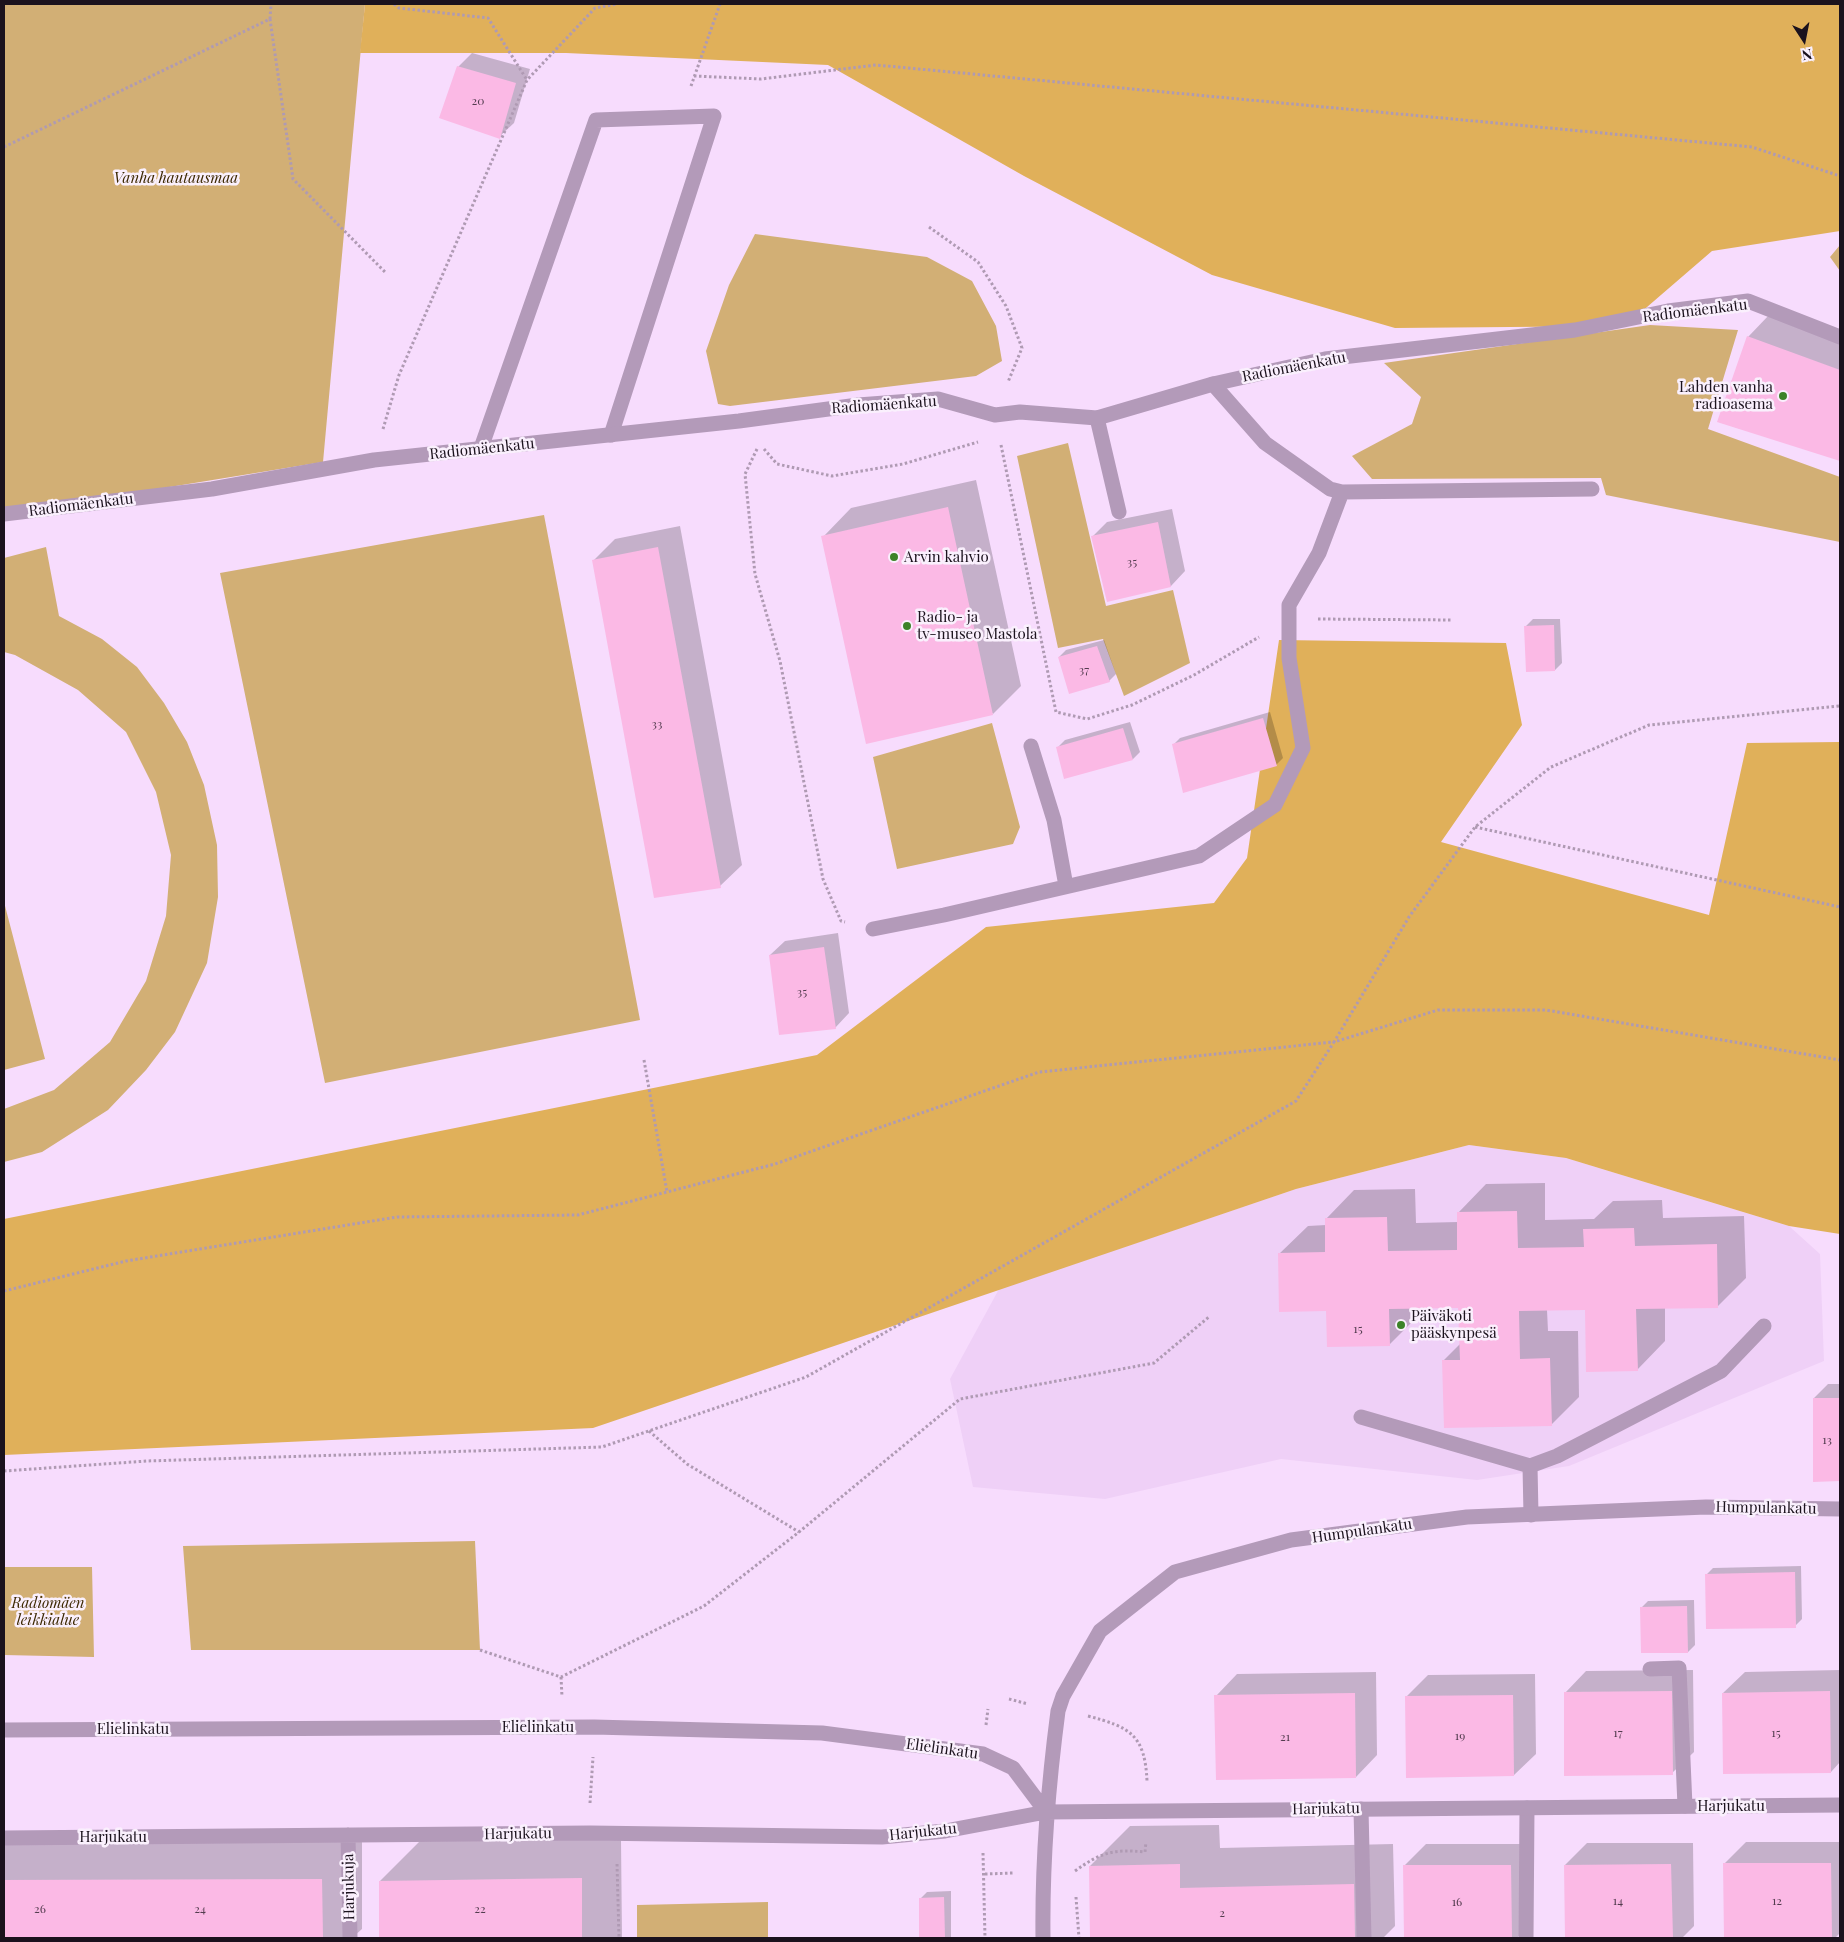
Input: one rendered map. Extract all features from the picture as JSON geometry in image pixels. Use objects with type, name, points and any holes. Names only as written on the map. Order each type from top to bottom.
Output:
[{"type":"street","points":[[481,448],[596,120],[714,116],[611,435]]},
{"type":"street","name":"Radiomäenkatu","points":[[4,514],[212,489],[374,460],[611,435],[858,405],[938,399],[995,415],[1020,412],[1097,418],[1213,384],[1326,359],[1575,330],[1668,311],[1748,301],[1840,337]]},
{"type":"street","points":[[1213,384],[1265,443],[1330,489],[1342,492],[1592,490]]},
{"type":"street","points":[[1097,418],[1119,512]]},
{"type":"street","points":[[873,929],[944,915],[1199,856],[1275,805],[1303,748],[1289,658],[1289,605],[1320,552],[1342,492]]},
{"type":"street","points":[[1031,746],[1054,820],[1066,886]]},
{"type":"street","points":[[1361,1417],[1530,1466],[1557,1456],[1721,1371],[1764,1326]]},
{"type":"street","points":[[1530,1466],[1531,1515]]},
{"type":"street","name":"Humpulankatu","points":[[1043,1938],[1042,1871],[1046,1812],[1058,1711],[1063,1696],[1100,1631],[1175,1572],[1291,1540],[1466,1517],[1706,1507],[1840,1509]]},
{"type":"street","points":[[1650,1669],[1679,1668],[1684,1806]]},
{"type":"street","name":"Elielinkatu","points":[[4,1730],[594,1727],[822,1733],[983,1754],[1013,1768],[1046,1812]]},
{"type":"street","name":"Harjukatu","points":[[4,1838],[590,1833],[882,1837],[945,1831],[1046,1812],[1840,1805]]},
{"type":"street","points":[[1526,1938],[1527,1808]]},
{"type":"street","points":[[1362,1809],[1364,1938]]},
{"type":"street","name":"Harjukuja","points":[[348,1835],[350,1938]]},
{"type":"path","points":[[271,4],[270,20],[293,179],[385,272]]},
{"type":"path","points":[[394,4],[399,8],[488,18],[527,80]]},
{"type":"path","points":[[374,460],[399,375],[527,80],[594,8],[617,4]]},
{"type":"path","points":[[681,117],[720,4]]},
{"type":"path","points":[[4,148],[270,20]]},
{"type":"path","points":[[694,76],[761,79],[876,65],[1752,147],[1840,176]]},
{"type":"path","points":[[873,929],[841,921],[823,879],[780,661],[754,574],[745,474],[760,444],[777,464],[832,476],[903,464],[983,441],[1022,348],[1006,306],[978,262],[929,227]]},
{"type":"path","points":[[995,415],[1056,712],[1087,719],[1132,705],[1194,675],[1289,619],[1453,620]]},
{"type":"path","points":[[4,1471],[148,1461],[602,1447],[806,1377],[1296,1101],[1334,1042],[1409,917],[1475,827],[1550,768],[1648,725],[1840,706]]},
{"type":"path","points":[[1475,827],[1840,907]]},
{"type":"path","points":[[4,1291],[126,1261],[397,1217],[578,1215],[775,1164],[1039,1072],[1334,1042],[1438,1010],[1546,1010],[1840,1060]]},
{"type":"path","points":[[644,1060],[668,1192]]},
{"type":"path","points":[[480,1650],[561,1677],[704,1606],[799,1532],[960,1399],[1154,1363],[1210,1316]]},
{"type":"path","points":[[649,1431],[687,1464],[799,1532]]},
{"type":"path","points":[[561,1677],[562,1703]]},
{"type":"path","points":[[590,1801],[594,1748]]},
{"type":"path","points":[[617,1863],[619,1938]]},
{"type":"shaded area","points":[[365,4],[1840,4],[1840,231],[1712,251],[1625,326],[1395,328],[1212,275],[1024,176],[828,65],[566,53],[360,53]]},
{"type":"shaded area","points":[[1279,640],[1506,643],[1522,725],[1441,842],[1709,915],[1747,743],[1840,742],[1840,1234],[1789,1226],[1566,1158],[1469,1145],[1296,1189],[593,1428],[4,1455],[4,1219],[817,1055],[986,927],[1214,903],[1247,858]]},
{"type":"shaded area","name":"Päiväkoti pääskynpesä","points":[[1469,1145],[1566,1158],[1789,1226],[1820,1254],[1824,1361],[1569,1466],[1477,1480],[1281,1459],[1105,1499],[973,1487],[950,1379],[999,1289],[1296,1189]]},
{"type":"green space","name":"Vanha hautausmaa","points":[[4,4],[365,4],[323,462],[4,514]]},
{"type":"green space","points":[[755,234],[927,257],[972,281],[996,326],[1002,361],[976,376],[730,406],[718,404],[706,351],[729,285]]},
{"type":"green space","points":[[1840,245],[1840,271],[1830,257]]},
{"type":"green space","points":[[1650,325],[1738,330],[1708,429],[1840,477],[1840,542],[1606,495],[1601,478],[1372,479],[1352,456],[1412,424],[1421,397],[1384,363]]},
{"type":"green space","points":[[1068,443],[1106,606],[1173,590],[1190,663],[1124,696],[1103,639],[1058,648],[1017,456]]},
{"type":"green space","points":[[544,515],[640,1020],[325,1083],[220,573]]},
{"type":"green space","points":[[46,547],[59,616],[102,639],[137,667],[164,703],[187,742],[204,785],[217,845],[218,897],[207,963],[175,1032],[146,1070],[108,1110],[42,1152],[4,1162],[4,1109],[54,1090],[110,1042],[146,981],[166,916],[171,855],[156,792],[126,732],[78,690],[15,655],[4,652],[4,558]]},
{"type":"green space","points":[[992,723],[1020,827],[1013,844],[897,869],[873,757]]},
{"type":"green space","points":[[4,902],[45,1059],[4,1070]]},
{"type":"green space","points":[[475,1541],[480,1650],[191,1650],[183,1546]]},
{"type":"green space","name":"Radiomäen leikkialue","points":[[4,1567],[92,1567],[94,1657],[4,1655]]},
{"type":"green space","points":[[768,1902],[768,1938],[637,1938],[637,1905]]},
{"type":"building","points":[[457,66],[516,83],[500,139],[439,118]]},
{"type":"building","name":"Lahden vanha radioasema","points":[[1747,336],[1840,370],[1840,461],[1717,422]]},
{"type":"building","name":"Radio- ja tv-museo Mastola","points":[[948,507],[993,715],[866,744],[821,536]]},
{"type":"building","points":[[1158,522],[1171,587],[1107,602],[1091,536]]},
{"type":"building","points":[[658,547],[721,888],[654,898],[592,560]]},
{"type":"building","points":[[1554,625],[1555,671],[1526,672],[1524,626]]},
{"type":"building","points":[[1097,646],[1110,682],[1069,694],[1058,657]]},
{"type":"building","points":[[1263,718],[1277,766],[1183,793],[1172,744]]},
{"type":"building","points":[[1123,728],[1133,760],[1064,779],[1056,747]]},
{"type":"building","points":[[824,947],[836,1029],[779,1035],[769,955]]},
{"type":"building","points":[[1517,1211],[1518,1248],[1584,1247],[1583,1229],[1634,1228],[1635,1246],[1717,1244],[1718,1308],[1636,1309],[1638,1371],[1586,1372],[1585,1310],[1519,1311],[1520,1359],[1550,1358],[1552,1426],[1444,1428],[1442,1360],[1460,1360],[1458,1308],[1389,1309],[1390,1346],[1327,1347],[1326,1311],[1279,1312],[1278,1253],[1325,1252],[1325,1218],[1387,1217],[1388,1251],[1457,1250],[1457,1212]]},
{"type":"building","points":[[1813,1398],[1840,1398],[1840,1481],[1813,1482]]},
{"type":"building","points":[[1795,1572],[1796,1628],[1706,1629],[1705,1574]]},
{"type":"building","points":[[1687,1606],[1688,1653],[1641,1653],[1640,1607]]},
{"type":"building","points":[[1672,1691],[1673,1775],[1564,1776],[1564,1692]]},
{"type":"building","points":[[1830,1691],[1831,1773],[1723,1774],[1722,1693]]},
{"type":"building","points":[[1355,1693],[1356,1778],[1216,1780],[1214,1695]]},
{"type":"building","points":[[1513,1695],[1514,1776],[1406,1778],[1405,1696]]},
{"type":"building","points":[[1723,1863],[1831,1863],[1832,1938],[1724,1938]]},
{"type":"building","points":[[1180,1864],[1180,1888],[1354,1884],[1355,1938],[1090,1938],[1089,1866]]},
{"type":"building","points":[[1671,1864],[1673,1938],[1565,1938],[1564,1865]]},
{"type":"building","points":[[1403,1865],[1511,1865],[1512,1938],[1404,1938]]},
{"type":"building","points":[[582,1878],[582,1938],[379,1938],[379,1881]]},
{"type":"building","points":[[322,1879],[323,1938],[4,1938],[4,1880]]},
{"type":"building","points":[[944,1897],[945,1938],[919,1938],[919,1898]]},
{"type":"place","name":"Lahden vanha radioasema","points":[[1783,396]]},
{"type":"place","name":"Arvin kahvio","points":[[894,557]]},
{"type":"place","name":"Radio- ja tv-museo Mastola","points":[[907,626]]},
{"type":"place","name":"Päiväkoti pääskynpesä","points":[[1401,1325]]}]
